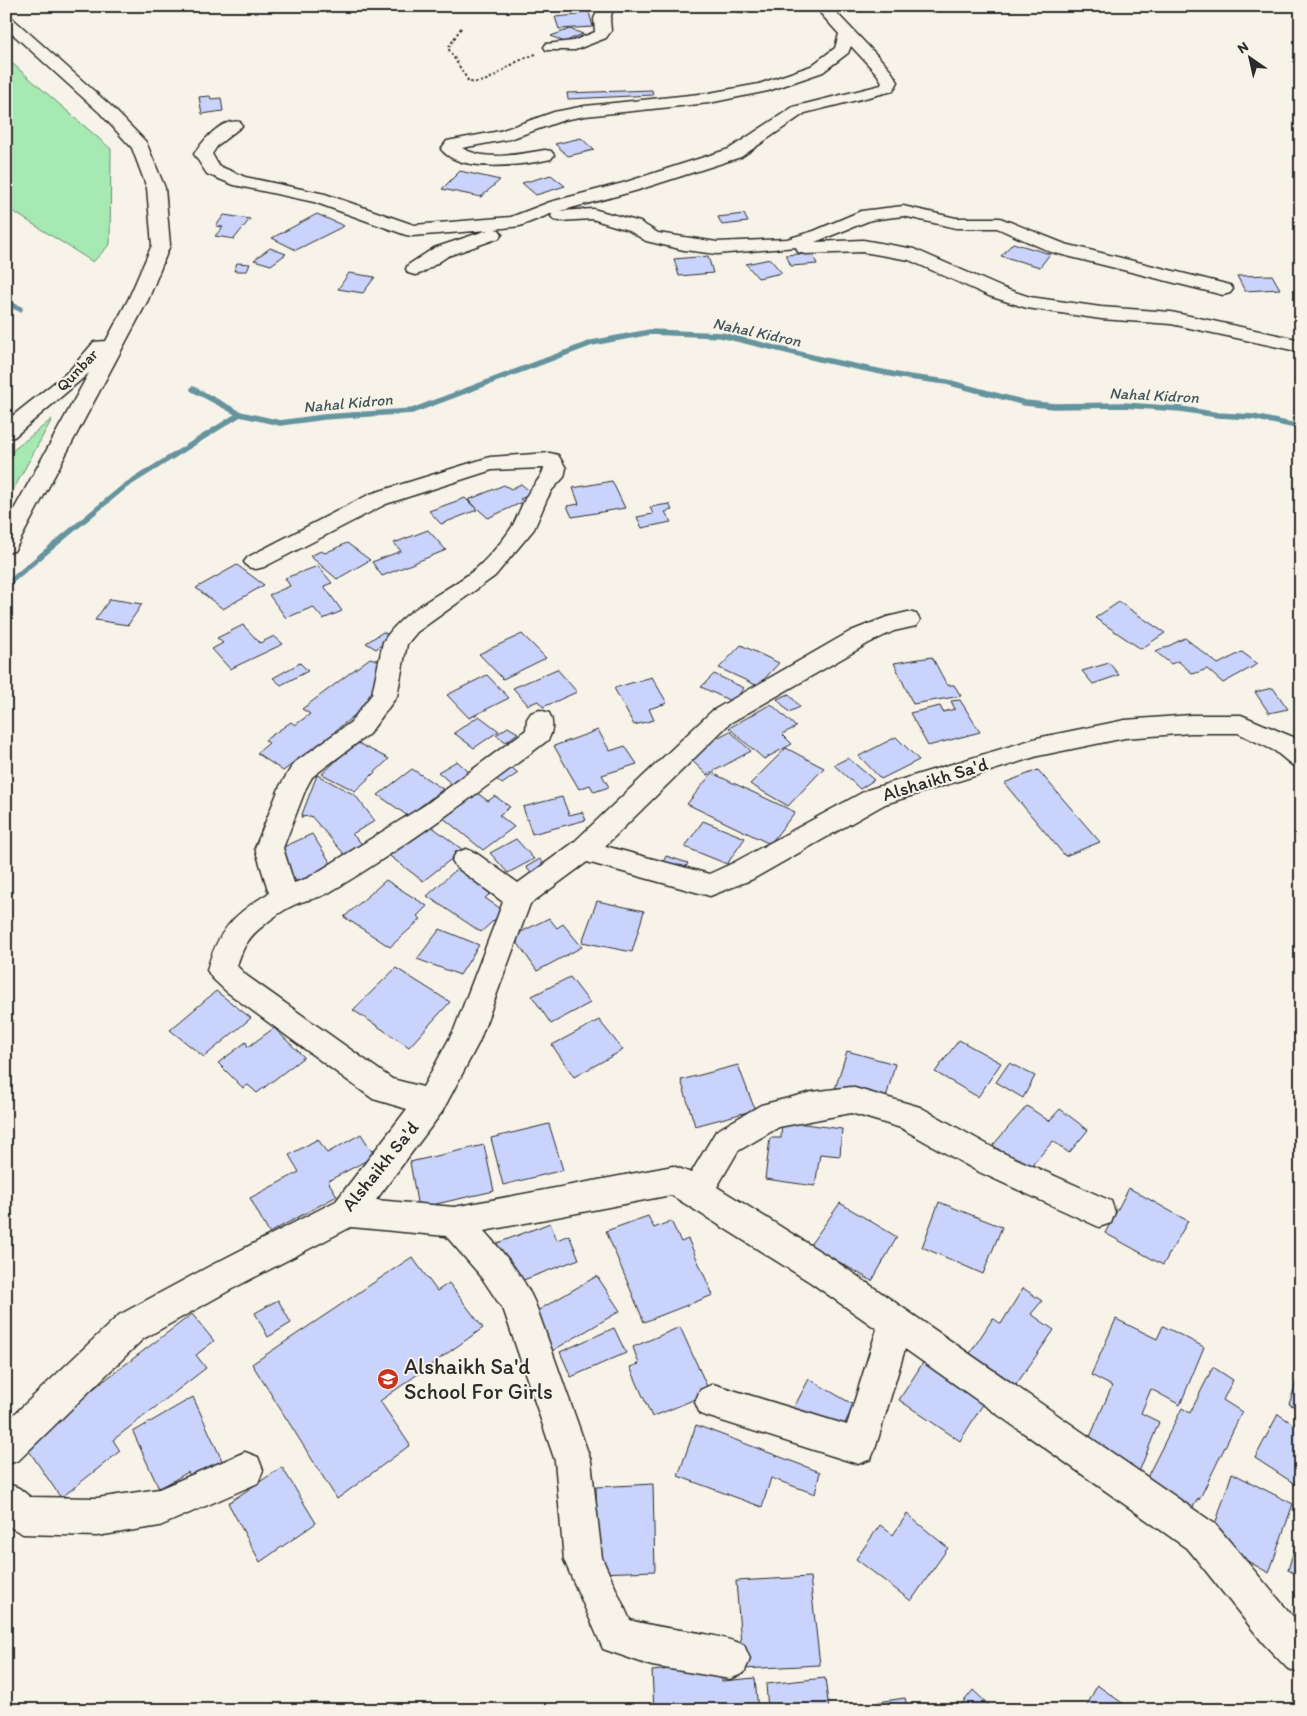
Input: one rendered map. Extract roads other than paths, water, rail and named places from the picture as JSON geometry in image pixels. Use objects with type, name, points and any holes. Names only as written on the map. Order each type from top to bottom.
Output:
[{"type":"street","points":[[552,46],[575,44],[601,35],[603,31],[602,19],[607,6]]},
{"type":"street","points":[[415,269],[441,252],[499,232],[514,222],[556,206],[630,187],[735,153],[799,110],[887,88],[890,82],[883,70],[821,6]]},
{"type":"street","points":[[6,20],[106,110],[140,146],[156,188],[161,245],[138,300],[6,546]]},
{"type":"street","points":[[545,155],[493,162],[473,159],[450,149],[454,145],[504,136],[560,116],[585,111],[708,98],[762,88],[817,69],[842,50],[847,32]]},
{"type":"street","points":[[234,126],[212,141],[203,154],[213,170],[240,181],[319,198],[412,231],[514,222],[570,214],[593,214],[634,226],[652,237],[684,244],[717,248],[788,244],[820,235],[867,215],[903,211],[956,222],[1000,223],[1058,248],[1223,289]]},
{"type":"street","points":[[788,244],[795,248],[863,246],[914,255],[996,292],[1027,302],[1101,313],[1171,318],[1301,346]]},
{"type":"street","name":"Qunbar","points":[[6,432],[76,375],[138,300]]},
{"type":"street","points":[[256,562],[378,499],[490,464],[550,460],[555,468],[553,477],[544,486],[536,499],[523,529],[487,571],[408,626],[395,642],[384,696],[360,728],[303,770],[293,786],[268,848],[284,897]]},
{"type":"street","points":[[466,860],[518,898],[583,850],[721,717],[860,637],[887,625],[908,620]]},
{"type":"street","points":[[430,1102],[384,1090],[237,984],[222,970],[226,951],[242,924],[284,897],[318,886],[434,812],[539,734],[540,719]]},
{"type":"street","name":"Alshaikh Sa'd","points":[[583,850],[710,885],[744,871],[811,831],[876,797],[1037,747],[1125,729],[1191,724],[1241,724],[1284,744],[1301,758]]},
{"type":"street","name":"Alshaikh Sa'd","points":[[6,1447],[131,1326],[348,1212],[430,1102],[468,1033],[518,898]]},
{"type":"street","points":[[697,1192],[727,1141],[772,1114],[851,1100],[910,1117],[988,1161],[1099,1212]]},
{"type":"street","points":[[348,1212],[454,1222],[673,1180],[697,1192],[822,1271],[1202,1537],[1278,1630],[1301,1654]]},
{"type":"street","points":[[454,1222],[492,1264],[518,1303],[573,1461],[583,1560],[617,1635],[652,1646],[730,1659]]},
{"type":"street","points":[[713,1402],[858,1446],[896,1323]]},
{"type":"street","points":[[6,1501],[23,1515],[97,1517],[160,1506],[245,1470]]},
{"type":"waterway","name":"Nahal Kidron","points":[[6,302],[20,309]]},
{"type":"waterway","name":"Nahal Kidron","points":[[240,414],[280,423],[324,417],[412,411],[592,343],[650,332],[721,335],[824,360],[901,376],[947,382],[1025,403],[1054,406],[1123,405],[1181,409],[1218,415],[1253,417],[1301,427]]},
{"type":"waterway","name":"Nahal Kidron","points":[[193,389],[240,414]]},
{"type":"waterway","points":[[6,585],[125,486],[240,414]]},
{"type":"place","name":"Alshaikh Sa'd School For Girls","points":[[388,1379]]}]
